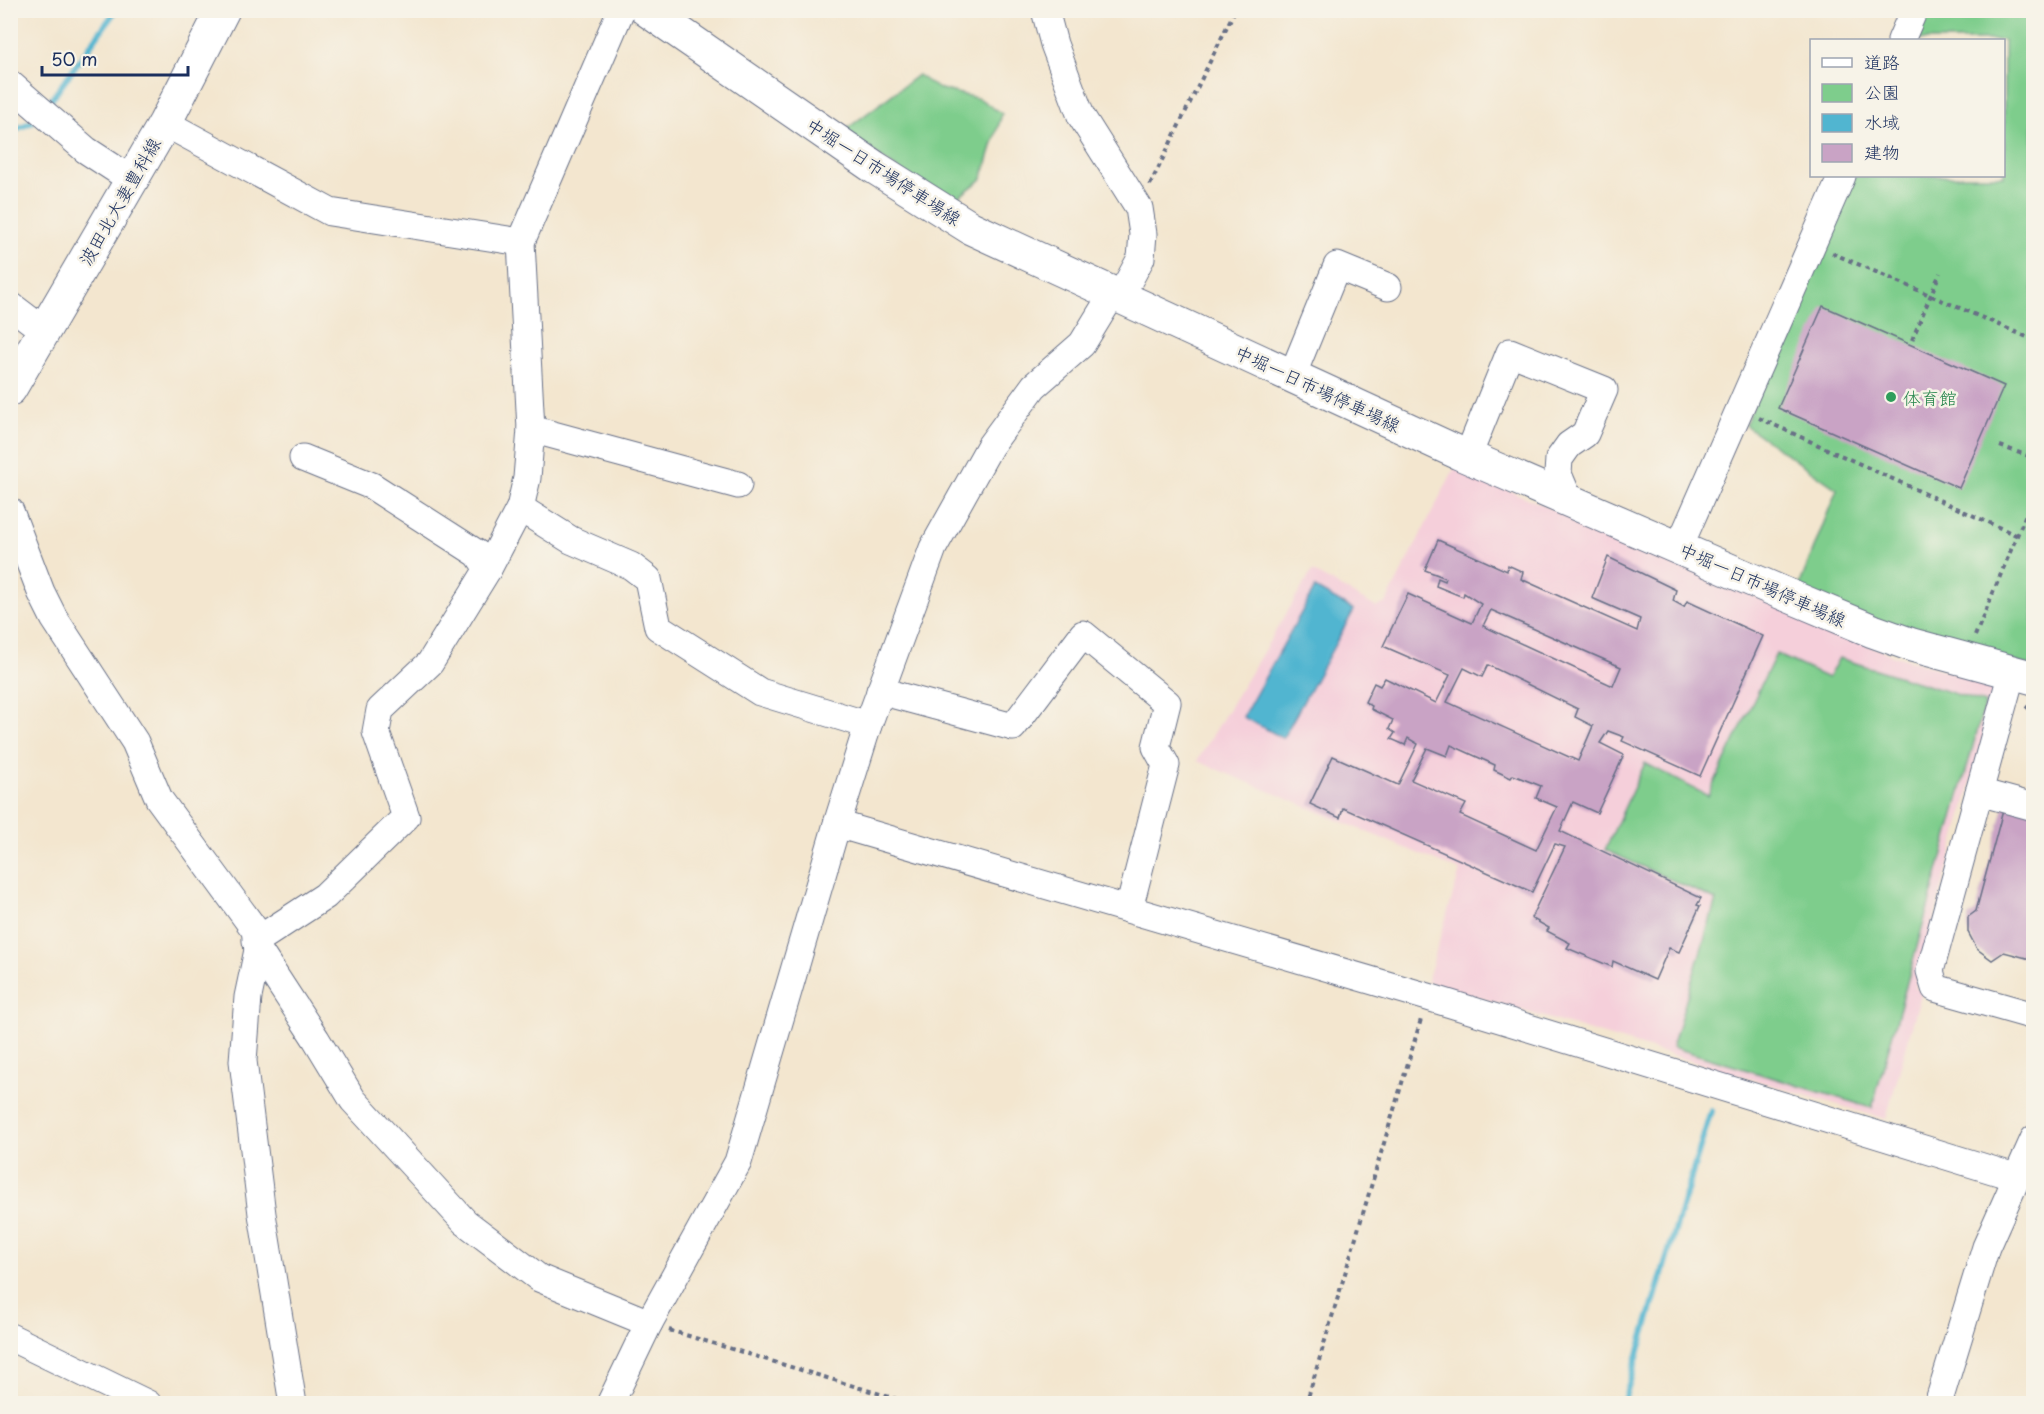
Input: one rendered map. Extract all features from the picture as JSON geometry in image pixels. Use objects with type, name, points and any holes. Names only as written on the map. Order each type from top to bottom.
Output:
[{"type":"main road","name":"波田北大妻豊科線","points":[[10,389],[165,123],[224,10]]},
{"type":"main road","name":"中堀一日市場停車場線","points":[[647,10],[874,167],[971,228],[1468,456],[1873,631],[1912,645],[2023,675]]},
{"type":"street","points":[[257,945],[325,896],[406,817],[376,732],[380,710],[430,663],[488,569],[520,508],[527,478],[531,429],[521,242],[621,10]]},
{"type":"street","points":[[610,1404],[649,1323],[738,1162],[868,726],[933,548],[990,446],[1034,386],[1082,344],[1107,303],[1141,258],[1143,234],[1139,208],[1081,116],[1054,44],[1045,10]]},
{"type":"street","points":[[1901,39],[1914,10]]},
{"type":"street","points":[[10,84],[86,150],[132,180]]},
{"type":"street","points":[[165,123],[330,212],[521,242]]},
{"type":"street","points":[[1679,547],[1842,177]]},
{"type":"street","points":[[1292,376],[1337,266],[1388,287]]},
{"type":"street","points":[[10,305],[44,330]]},
{"type":"street","points":[[1468,456],[1510,352],[1604,390],[1585,434],[1569,445],[1559,459],[1558,474],[1569,500]]},
{"type":"street","points":[[531,429],[738,485]]},
{"type":"street","points":[[303,458],[372,486],[478,554],[488,569]]},
{"type":"street","points":[[520,508],[571,540],[631,566],[648,579],[658,627],[760,692],[868,726]]},
{"type":"street","points":[[10,511],[41,592],[54,618],[135,742],[159,799],[255,930],[257,945],[248,997],[243,1061],[262,1214],[293,1404]]},
{"type":"street","points":[[880,691],[1013,727],[1083,634],[1167,703],[1156,747],[1166,765],[1129,909]]},
{"type":"street","points":[[2023,675],[1979,792],[1930,970],[1935,988],[2034,1016]]},
{"type":"street","points":[[1979,792],[2034,807]]},
{"type":"street","points":[[837,824],[1428,997],[2015,1177]]},
{"type":"street","points":[[257,945],[353,1100],[465,1222],[539,1278],[649,1323]]},
{"type":"street","points":[[1938,1404],[1986,1247],[2015,1177],[2034,1139]]},
{"type":"street","points":[[10,1337],[148,1404]]},
{"type":"path","points":[[1139,208],[1235,10]]},
{"type":"path","points":[[1812,244],[2034,340]]},
{"type":"path","points":[[1912,340],[1940,273]]},
{"type":"path","points":[[1739,408],[2018,536]]},
{"type":"path","points":[[2000,446],[2034,458]]},
{"type":"path","points":[[1966,659],[2034,495]]},
{"type":"path","points":[[1306,1404],[1428,997]]},
{"type":"path","points":[[649,1323],[913,1404]]},
{"type":"shaded area","points":[[1455,467],[1889,654],[1997,686],[1915,988],[1922,991],[1886,1119],[1427,982],[1460,871],[1197,761],[1312,571],[1376,607],[1386,603]]},
{"type":"green space","points":[[1928,11],[2033,11],[2033,667],[1880,624],[1798,589],[1837,489],[1745,425],[1855,177],[2005,177],[2005,39],[1915,39]]},
{"type":"green space","points":[[918,75],[937,88],[980,99],[1002,114],[982,179],[948,205],[844,131]]},
{"type":"green space","points":[[1776,654],[1828,678],[1839,658],[1985,703],[1872,1108],[1672,1047],[1716,900],[1605,850],[1645,763],[1708,796]]},
{"type":"water","points":[[1315,588],[1354,610],[1283,738],[1243,717]]},
{"type":"building","name":"体育館","points":[[1823,306],[2004,386],[1959,488],[1778,408]]},
{"type":"building","points":[[1438,540],[1507,571],[1508,565],[1523,572],[1521,579],[1637,631],[1640,619],[1592,598],[1608,557],[1676,590],[1673,601],[1684,607],[1687,601],[1763,636],[1700,776],[1622,741],[1624,737],[1608,731],[1600,743],[1624,755],[1597,813],[1573,802],[1560,831],[1701,898],[1697,905],[1700,906],[1679,952],[1669,948],[1655,980],[1613,961],[1612,967],[1567,948],[1570,943],[1547,931],[1549,928],[1531,918],[1565,847],[1555,844],[1532,892],[1343,808],[1340,818],[1310,804],[1333,756],[1398,785],[1418,744],[1408,738],[1405,745],[1391,739],[1395,733],[1389,729],[1393,720],[1371,709],[1372,706],[1365,702],[1374,683],[1380,686],[1385,678],[1436,703],[1450,675],[1383,646],[1408,594],[1472,623],[1481,604],[1464,593],[1463,597],[1436,586],[1438,578],[1445,581],[1446,578],[1425,570]],"holes":[[[1491,610],[1621,667],[1613,686],[1483,626]],[[1488,665],[1578,709],[1575,717],[1593,726],[1578,761],[1447,702],[1464,668],[1482,677]],[[1451,745],[1495,765],[1494,770],[1511,778],[1513,775],[1541,786],[1536,798],[1557,807],[1536,850],[1460,815],[1466,804],[1411,780],[1427,748],[1447,756]]]},
{"type":"building","points":[[2005,803],[2034,811],[2034,960],[2004,952],[1992,960],[1977,949],[1968,932],[1968,917],[1976,911]]},
{"type":"waterway","points":[[46,107],[116,10]]},
{"type":"waterway","points":[[10,132],[32,122]]},
{"type":"waterway","points":[[1623,1404],[1711,1111]]},
{"type":"place","name":"体育館","points":[[1891,397]]}]
